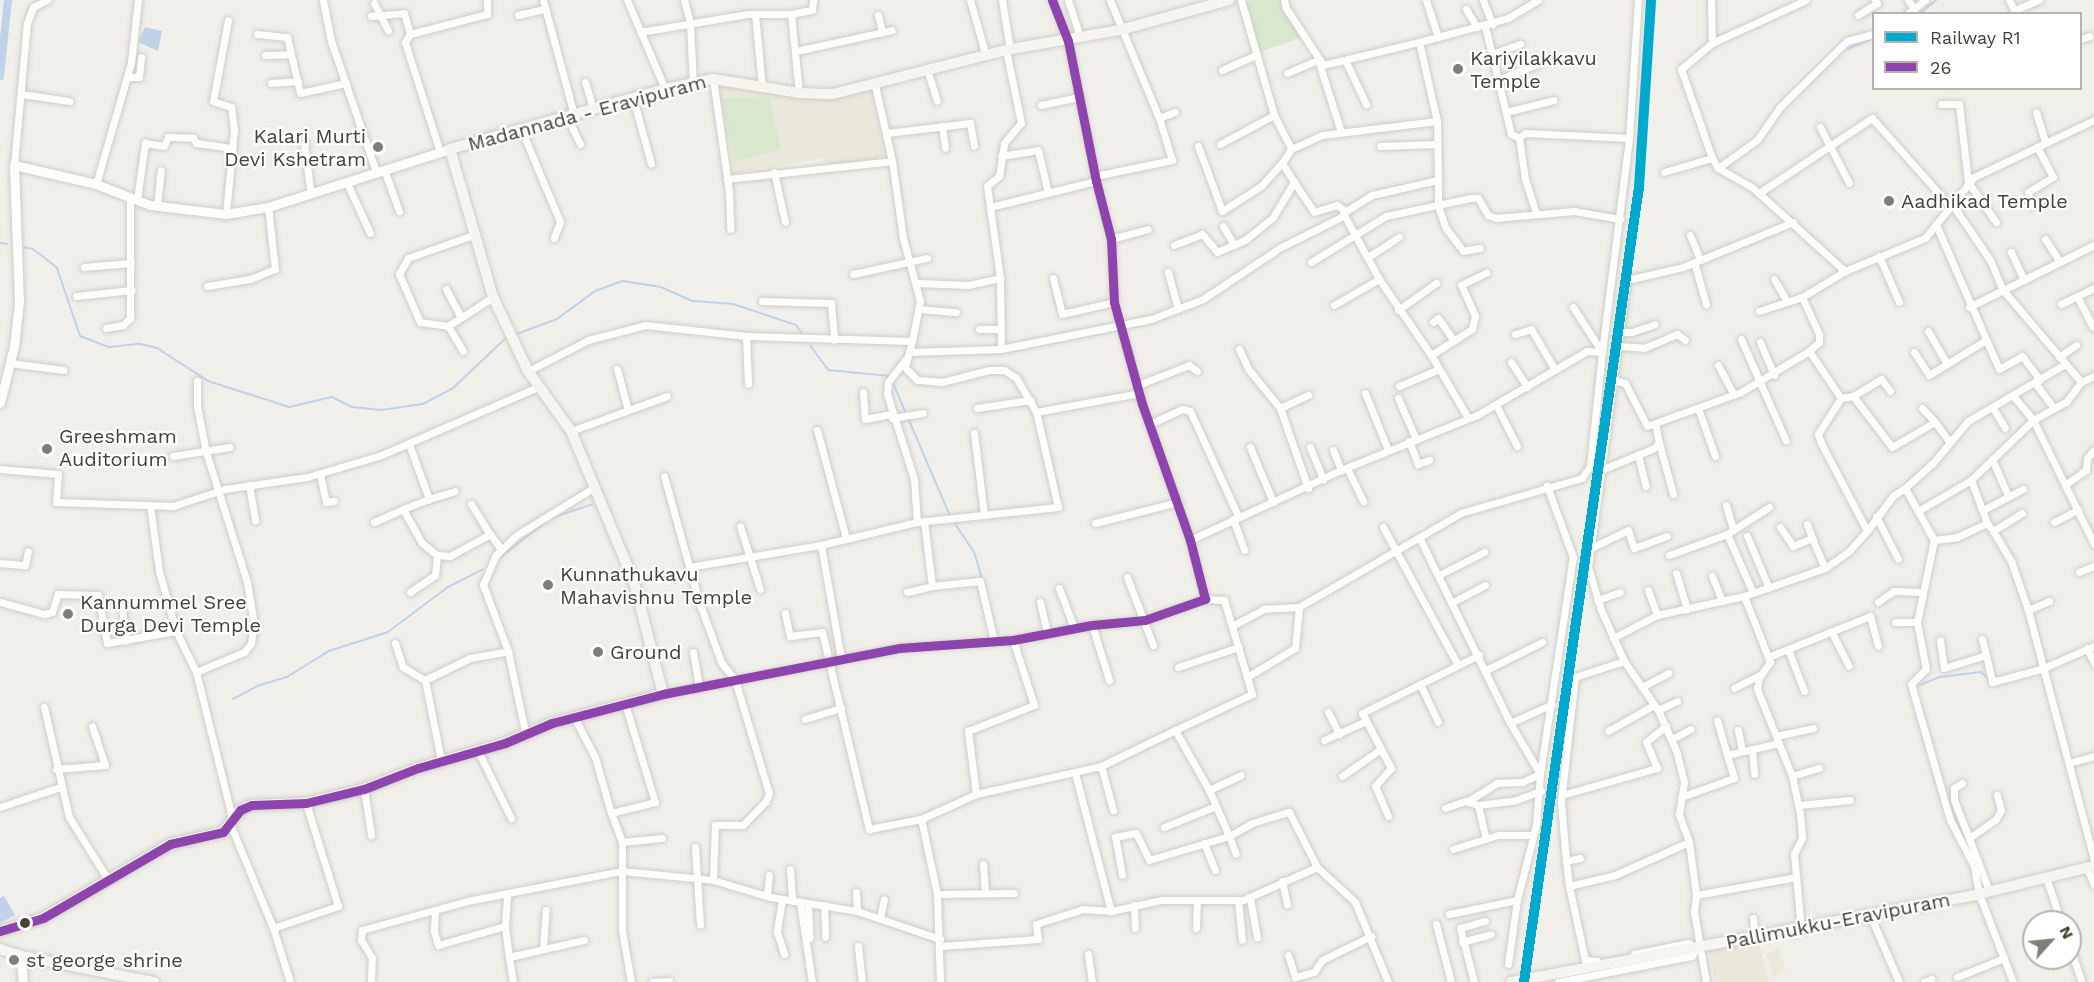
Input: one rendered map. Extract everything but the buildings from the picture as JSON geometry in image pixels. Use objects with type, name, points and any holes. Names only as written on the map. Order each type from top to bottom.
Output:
[{"type":"main road","name":"Madannada - Eravipuram","points":[[663,694],[634,582],[571,431],[528,371],[493,297],[445,151],[665,89],[713,80],[799,93],[834,94],[1008,50],[1120,30],[1229,0]]},
{"type":"main road","points":[[0,931],[43,918],[106,878],[170,844],[207,838],[252,805],[306,802],[364,789],[441,760],[526,736],[574,717],[663,694]]},
{"type":"main road","name":"Pallimukku-Eravipuram","points":[[1511,982],[1755,939],[1984,893],[2092,864]]},
{"type":"main road","points":[[0,948],[21,956],[154,982]]},
{"type":"street","points":[[0,404],[10,363],[20,302],[14,165],[27,23],[33,7],[47,0]]},
{"type":"street","points":[[96,184],[127,76],[138,0]]},
{"type":"street","points":[[323,0],[331,41],[346,83],[380,170],[399,211]]},
{"type":"street","points":[[14,165],[96,184],[157,206],[226,214],[268,207],[311,195],[380,170],[445,151],[405,42],[410,34],[487,14],[487,0]]},
{"type":"street","points":[[543,0],[570,116],[579,144]]},
{"type":"street","points":[[627,0],[665,89]]},
{"type":"street","points":[[684,0],[690,23],[693,84]]},
{"type":"street","points":[[640,32],[755,14],[810,12],[814,7],[813,0]]},
{"type":"street","points":[[970,0],[986,56]]},
{"type":"street","points":[[1001,349],[999,329],[1004,320],[987,186],[999,176],[1004,143],[1021,123],[1022,117],[1008,50],[1002,0]]},
{"type":"street","points":[[1052,0],[1068,41],[1095,178],[1111,239],[1114,302],[1140,393],[1190,540],[1205,599]]},
{"type":"street","points":[[1068,0],[1080,38]]},
{"type":"street","points":[[990,207],[1048,193],[1095,178],[1172,160],[1160,118],[1120,30],[1110,0]]},
{"type":"street","points":[[1241,0],[1274,115],[1292,149]]},
{"type":"street","points":[[1284,0],[1318,61],[1341,132]]},
{"type":"street","points":[[1426,0],[1438,37]]},
{"type":"street","points":[[1483,0],[1489,25],[1492,54],[1511,134],[1519,138]]},
{"type":"street","points":[[1287,73],[1318,61],[1346,62],[1489,25],[1538,0]]},
{"type":"street","points":[[1232,626],[1264,609],[1299,607],[1420,539],[1461,513],[1547,486],[1582,478],[1590,466],[1629,138],[1638,0]]},
{"type":"street","points":[[1711,0],[1712,43]]},
{"type":"street","points":[[1806,0],[1712,43],[1681,69],[1712,158],[1718,168],[1759,193],[1845,271]]},
{"type":"street","points":[[1858,15],[1878,3],[1875,0]]},
{"type":"street","points":[[1908,0],[1911,11],[1925,0]]},
{"type":"street","points":[[2009,0],[2016,12],[2039,0]]},
{"type":"street","points":[[374,3],[388,31]]},
{"type":"street","points":[[518,15],[544,9]]},
{"type":"street","points":[[1466,9],[1477,27]]},
{"type":"street","points":[[371,16],[404,13],[410,34]]},
{"type":"street","points":[[755,14],[762,87]]},
{"type":"street","points":[[791,14],[799,93]]},
{"type":"street","points":[[878,15],[882,32]]},
{"type":"street","points":[[226,214],[232,148],[231,107],[213,101],[228,20]]},
{"type":"street","points":[[796,51],[892,30]]},
{"type":"street","points":[[257,34],[287,37],[290,54],[296,61],[302,94],[346,83]]},
{"type":"street","points":[[1718,168],[1757,140],[1779,108],[1847,40],[1872,34]]},
{"type":"street","points":[[2082,38],[2090,36]]},
{"type":"street","points":[[1419,42],[1437,121],[1438,204],[1445,227],[1458,247],[1463,251],[1480,248]]},
{"type":"street","points":[[1492,54],[1520,44]]},
{"type":"street","points":[[265,55],[290,54]]},
{"type":"street","points":[[1222,70],[1256,55]]},
{"type":"street","points":[[127,76],[139,77],[141,57]]},
{"type":"street","points":[[1346,62],[1366,104]]},
{"type":"street","points":[[1498,80],[1539,63]]},
{"type":"street","points":[[928,72],[937,101]]},
{"type":"street","points":[[713,80],[727,179],[729,229]]},
{"type":"street","points":[[271,83],[298,81]]},
{"type":"street","points":[[585,82],[593,109]]},
{"type":"street","points":[[690,567],[821,545],[921,522],[1058,507],[1036,412],[1016,378],[1004,370],[942,382],[917,380],[906,371],[907,356],[919,309],[918,284],[903,238],[887,133],[875,85]]},
{"type":"street","points":[[22,94],[69,100]]},
{"type":"street","points":[[1041,105],[1080,97]]},
{"type":"street","points":[[633,98],[651,164]]},
{"type":"street","points":[[1506,112],[1554,100]]},
{"type":"street","points":[[1941,104],[1959,104],[1968,182],[1996,222]]},
{"type":"street","points":[[1160,118],[1175,112]]},
{"type":"street","points":[[2036,112],[2045,142]]},
{"type":"street","points":[[1220,144],[1274,115]]},
{"type":"street","points":[[1759,193],[1828,145],[1872,118],[1951,205],[1990,260],[2003,290],[2081,382]]},
{"type":"street","points":[[1759,311],[1786,300],[1802,297],[1845,271],[1879,256],[1905,248],[1937,227],[1968,182],[2004,159],[2037,147],[2094,120]]},
{"type":"street","points":[[1198,146],[1222,211],[1262,186],[1292,149],[1322,135],[1437,121]]},
{"type":"street","points":[[887,133],[970,123],[974,146]]},
{"type":"street","points":[[942,126],[945,148]]},
{"type":"street","points":[[1820,127],[1849,183]]},
{"type":"street","points":[[521,129],[560,222],[554,238]]},
{"type":"street","points":[[1519,138],[1526,133],[1629,138]]},
{"type":"street","points":[[106,328],[129,321],[132,290],[133,199],[145,143],[164,146],[168,137],[193,138],[196,144],[232,148]]},
{"type":"street","points":[[1519,138],[1525,180],[1536,213]]},
{"type":"street","points":[[304,144],[311,195]]},
{"type":"street","points":[[1380,146],[1437,144]]},
{"type":"street","points":[[2031,205],[2028,192],[2053,177],[2037,147]]},
{"type":"street","points":[[1001,156],[1038,150],[1048,193]]},
{"type":"street","points":[[1664,172],[1712,158]]},
{"type":"street","points":[[727,179],[774,172],[825,171],[892,161]]},
{"type":"street","points":[[1282,162],[1314,212],[1332,206],[1344,213],[1379,279],[1398,310],[1431,355],[1468,418]]},
{"type":"street","points":[[157,206],[161,170]]},
{"type":"street","points":[[774,172],[785,222]]},
{"type":"street","points":[[932,585],[914,479],[891,416],[888,382],[907,356],[1001,349],[1121,326],[1178,309],[1203,299],[1281,247],[1372,195],[1438,180]]},
{"type":"street","points":[[1174,245],[1202,234],[1217,252],[1234,245],[1273,217],[1294,182]]},
{"type":"street","points":[[347,183],[370,232]]},
{"type":"street","points":[[1311,262],[1386,216],[1478,198],[1488,215],[1496,218],[1574,211],[1620,219]]},
{"type":"street","points":[[207,286],[250,279],[275,269],[268,207]]},
{"type":"street","points":[[1706,982],[1695,948],[1696,895],[1689,842],[1679,814],[1684,783],[1672,739],[1666,726],[1624,661],[1597,600],[1588,576],[1591,548],[1627,280],[1697,261],[1792,222]]},
{"type":"street","points":[[1223,226],[1234,245]]},
{"type":"street","points":[[1937,227],[1969,307],[1999,369],[2022,356],[2053,407]]},
{"type":"street","points":[[1111,239],[1148,229]]},
{"type":"street","points":[[473,235],[408,258],[399,274],[420,321],[448,326],[493,297]]},
{"type":"street","points":[[1690,235],[1706,304]]},
{"type":"street","points":[[1368,257],[1399,237]]},
{"type":"street","points":[[2044,239],[2060,262]]},
{"type":"street","points":[[1969,307],[2060,262],[2093,249]]},
{"type":"street","points":[[2011,252],[2024,280]]},
{"type":"street","points":[[1879,256],[1899,302]]},
{"type":"street","points":[[853,274],[911,264],[927,258]]},
{"type":"street","points":[[84,267],[131,263]]},
{"type":"street","points":[[1168,272],[1178,309]]},
{"type":"street","points":[[1431,355],[1472,329],[1475,316],[1461,285],[1486,273]]},
{"type":"street","points":[[918,284],[968,285],[1000,278]]},
{"type":"street","points":[[1053,278],[1062,314],[1114,302]]},
{"type":"street","points":[[1334,305],[1379,279]]},
{"type":"street","points":[[1774,279],[1786,300]]},
{"type":"street","points":[[1398,310],[1436,283]]},
{"type":"street","points":[[2061,304],[2094,288]]},
{"type":"street","points":[[446,289],[460,317]]},
{"type":"street","points":[[76,296],[132,290]]},
{"type":"street","points":[[2077,296],[2092,326]]},
{"type":"street","points":[[1613,380],[1625,383],[1647,426],[1734,394],[1774,375],[1819,342],[1819,334],[1802,297]]},
{"type":"street","points":[[762,301],[831,303],[834,340]]},
{"type":"street","points":[[1573,307],[1602,352]]},
{"type":"street","points":[[919,309],[956,312]]},
{"type":"street","points":[[1433,322],[1438,318],[1454,341]]},
{"type":"street","points":[[1620,332],[1632,332],[1655,324]]},
{"type":"street","points":[[528,371],[580,344],[615,330],[645,325],[746,336],[912,341]]},
{"type":"street","points":[[448,326],[463,351]]},
{"type":"street","points":[[979,329],[999,329]]},
{"type":"street","points":[[1515,334],[1531,329],[1554,368]]},
{"type":"street","points":[[1929,331],[1947,364]]},
{"type":"street","points":[[1618,346],[1644,348],[1677,334],[1685,340]]},
{"type":"street","points":[[746,336],[748,384]]},
{"type":"street","points":[[1742,339],[1786,441]]},
{"type":"street","points":[[1914,352],[1929,375],[1986,340]]},
{"type":"street","points":[[1760,342],[1774,375]]},
{"type":"street","points":[[2059,357],[2076,345]]},
{"type":"street","points":[[1239,350],[1249,370],[1280,408],[1308,488]]},
{"type":"street","points":[[1190,540],[1412,439],[1496,405],[1554,368],[1587,351],[1602,352]]},
{"type":"street","points":[[1809,351],[1841,398]]},
{"type":"street","points":[[1511,362],[1527,387]]},
{"type":"street","points":[[10,363],[64,370]]},
{"type":"street","points":[[1138,385],[1189,364],[1197,370]]},
{"type":"street","points":[[1614,638],[1657,615],[1744,596],[1825,568],[1849,551],[1867,531],[1876,516],[1932,464],[1948,440],[1968,421],[2014,397],[2065,364]]},
{"type":"street","points":[[1718,365],[1734,394]]},
{"type":"street","points":[[617,369],[628,410]]},
{"type":"street","points":[[1399,386],[1439,369]]},
{"type":"street","points":[[1918,511],[1971,480],[2033,420],[2072,398],[2081,382],[2094,376]]},
{"type":"street","points":[[1867,531],[1818,434],[1841,398],[1853,396],[1881,379],[1890,391]]},
{"type":"street","points":[[196,672],[244,652],[254,631],[252,601],[206,452],[197,406],[197,381]]},
{"type":"street","points":[[0,469],[58,474],[56,502],[173,506],[218,490],[320,474],[409,444],[464,417],[538,387]]},
{"type":"street","points":[[863,392],[866,418],[923,413]]},
{"type":"street","points":[[1036,412],[1140,393]]},
{"type":"street","points":[[1365,393],[1388,450]]},
{"type":"street","points":[[1280,408],[1308,395]]},
{"type":"street","points":[[571,431],[667,396]]},
{"type":"street","points":[[1853,396],[1892,447],[1935,422]]},
{"type":"street","points":[[2014,397],[2033,420],[2094,544]]},
{"type":"street","points":[[1398,398],[1418,464],[1429,460]]},
{"type":"street","points":[[977,408],[1030,400]]},
{"type":"street","points":[[1496,405],[1517,446]]},
{"type":"street","points":[[1698,408],[1715,456]]},
{"type":"street","points":[[1922,408],[1948,440]]},
{"type":"street","points":[[1993,408],[2005,428]]},
{"type":"street","points":[[1150,424],[1182,409],[1190,411],[1235,518],[1244,550]]},
{"type":"street","points":[[1655,423],[1673,494]]},
{"type":"street","points":[[818,430],[846,538]]},
{"type":"street","points":[[974,433],[984,514]]},
{"type":"street","points":[[1601,470],[1638,455],[1659,443]]},
{"type":"street","points":[[409,444],[429,499]]},
{"type":"street","points":[[172,456],[229,447]]},
{"type":"street","points":[[1250,447],[1273,502]]},
{"type":"street","points":[[1310,447],[1323,480]]},
{"type":"street","points":[[1333,450],[1362,501]]},
{"type":"street","points":[[2065,485],[2086,470],[2087,458],[2094,450]]},
{"type":"street","points":[[1638,455],[1646,486]]},
{"type":"street","points":[[1992,459],[2008,496]]},
{"type":"street","points":[[320,474],[327,502],[334,501]]},
{"type":"street","points":[[664,476],[690,567],[721,662],[735,680],[769,793],[766,801],[743,825],[715,825],[713,880]]},
{"type":"street","points":[[1971,480],[1985,509],[1987,523],[2011,561],[2028,610],[2041,669],[2069,763],[2092,864],[2094,885]]},
{"type":"street","points":[[249,485],[255,520]]},
{"type":"street","points":[[1508,964],[1517,900],[1533,835],[1573,557],[1547,486]]},
{"type":"street","points":[[526,736],[508,651],[483,585],[501,549],[554,509],[593,488]]},
{"type":"street","points":[[1905,488],[1934,540],[1921,592],[1917,622],[1926,669],[1911,684],[1950,820],[1974,866],[1984,893]]},
{"type":"street","points":[[1985,509],[2024,489]]},
{"type":"street","points":[[374,522],[429,499],[455,491]]},
{"type":"street","points":[[1095,523],[1178,502]]},
{"type":"street","points":[[471,504],[501,549]]},
{"type":"street","points":[[150,505],[159,571],[176,631],[196,672],[231,822],[273,928],[290,982]]},
{"type":"street","points":[[1726,505],[1730,532],[1753,593]]},
{"type":"street","points":[[1669,555],[1730,532],[1769,507]]},
{"type":"street","points":[[403,509],[417,537],[437,555],[450,556],[490,534]]},
{"type":"street","points":[[2054,522],[2078,510]]},
{"type":"street","points":[[1993,531],[2022,513]]},
{"type":"street","points":[[1876,516],[1898,559]]},
{"type":"street","points":[[1934,540],[1950,539],[1987,523]]},
{"type":"street","points":[[1807,524],[1825,568]]},
{"type":"street","points":[[740,526],[760,589]]},
{"type":"street","points":[[1383,527],[1395,553],[1458,665]]},
{"type":"street","points":[[1780,527],[1793,546],[1812,538]]},
{"type":"street","points":[[1591,548],[1628,530],[1634,548],[1667,537]]},
{"type":"street","points":[[1747,536],[1769,588]]},
{"type":"street","points":[[1420,539],[1479,655],[1510,723],[1540,774]]},
{"type":"street","points":[[821,545],[839,660]]},
{"type":"street","points":[[0,563],[25,565],[28,551]]},
{"type":"street","points":[[1439,575],[1484,552]]},
{"type":"street","points":[[410,592],[435,575],[437,555]]},
{"type":"street","points":[[2079,572],[2094,566]]},
{"type":"street","points":[[1676,573],[1687,609]]},
{"type":"street","points":[[1712,576],[1722,601]]},
{"type":"street","points":[[1127,577],[1153,645]]},
{"type":"street","points":[[907,592],[932,585],[980,581],[994,641]]},
{"type":"street","points":[[1453,602],[1485,585]]},
{"type":"street","points":[[1059,588],[1074,628]]},
{"type":"street","points":[[1648,590],[1657,615]]},
{"type":"street","points":[[1878,602],[1894,591],[1921,592]]},
{"type":"street","points":[[1597,600],[1620,592]]},
{"type":"street","points":[[0,602],[44,614],[52,612],[57,594],[98,595],[107,643],[176,631]]},
{"type":"street","points":[[1734,688],[1770,667],[1744,596]]},
{"type":"street","points":[[663,694],[822,663],[839,660],[899,648],[1013,640],[1092,625],[1145,620],[1205,599],[1224,600],[1252,694],[1101,766],[976,794],[921,819],[869,829],[841,708],[822,632],[790,636],[785,613]]},
{"type":"street","points":[[2028,610],[2049,601]]},
{"type":"street","points":[[1040,602],[1047,633]]},
{"type":"street","points":[[1246,677],[1295,648],[1299,607]]},
{"type":"street","points":[[122,608],[126,641]]},
{"type":"street","points":[[1768,657],[1870,616],[1878,646]]},
{"type":"street","points":[[1895,622],[1917,622]]},
{"type":"street","points":[[1092,625],[1109,680]]},
{"type":"street","points":[[1831,631],[1850,666]]},
{"type":"street","points":[[1982,639],[1992,682],[2041,669],[2091,647],[2094,663]]},
{"type":"street","points":[[976,794],[968,731],[1034,705],[1013,640]]},
{"type":"street","points":[[1940,640],[1944,668],[1986,655]]},
{"type":"street","points":[[1486,670],[1542,642]]},
{"type":"street","points":[[395,643],[403,667],[425,680],[441,760]]},
{"type":"street","points":[[1178,667],[1239,647]]},
{"type":"street","points":[[1788,649],[1804,691]]},
{"type":"street","points":[[425,680],[470,658],[508,651]]},
{"type":"street","points":[[693,652],[699,687]]},
{"type":"street","points":[[1388,816],[1375,786],[1391,768],[1362,713],[1479,655]]},
{"type":"street","points":[[1624,661],[1575,677],[1562,795],[1569,886],[1585,960],[1590,963],[1688,943],[1695,948]]},
{"type":"street","points":[[1642,687],[1668,673]]},
{"type":"street","points":[[1763,673],[1757,689],[1792,776],[1803,830],[1794,854],[1801,930]]},
{"type":"street","points":[[1420,684],[1438,722]]},
{"type":"street","points":[[1608,731],[1656,708],[1677,701]]},
{"type":"street","points":[[611,813],[655,802],[625,704]]},
{"type":"street","points":[[1510,723],[1552,704]]},
{"type":"street","points":[[44,707],[60,787],[69,817],[106,878]]},
{"type":"street","points":[[805,719],[841,708]]},
{"type":"street","points":[[1328,712],[1339,734]]},
{"type":"street","points":[[574,717],[595,757],[622,842],[622,930],[631,982]]},
{"type":"street","points":[[1682,797],[1734,778],[1717,720]]},
{"type":"street","points":[[1324,740],[1366,721]]},
{"type":"street","points":[[56,769],[105,765],[92,726]]},
{"type":"street","points":[[1562,795],[1657,768],[1646,742],[1666,726]]},
{"type":"street","points":[[1727,754],[1752,749],[1813,728]]},
{"type":"street","points":[[1672,739],[1691,729]]},
{"type":"street","points":[[1175,730],[1209,790],[1236,854]]},
{"type":"street","points":[[1738,730],[1742,751]]},
{"type":"street","points":[[1342,776],[1381,749]]},
{"type":"street","points":[[1752,749],[1754,774]]},
{"type":"street","points":[[478,751],[511,818]]},
{"type":"street","points":[[2069,763],[2094,756]]},
{"type":"street","points":[[1101,766],[1113,810]]},
{"type":"street","points":[[1792,776],[1819,768]]},
{"type":"street","points":[[1075,772],[1111,911]]},
{"type":"street","points":[[1445,808],[1468,801],[1497,783],[1522,782],[1540,774]]},
{"type":"street","points":[[1209,790],[1241,775]]},
{"type":"street","points":[[1962,783],[1953,788],[1954,800],[1969,838],[2013,982]]},
{"type":"street","points":[[0,807],[60,787]]},
{"type":"street","points":[[364,789],[371,835]]},
{"type":"street","points":[[1468,801],[1478,806],[1513,801],[1540,791]]},
{"type":"street","points":[[1969,838],[1996,819],[2001,810],[1997,795]]},
{"type":"street","points":[[1799,805],[1850,800]]},
{"type":"street","points":[[273,928],[338,906],[306,802]]},
{"type":"street","points":[[1164,827],[1216,806]]},
{"type":"street","points":[[1478,806],[1486,839]]},
{"type":"street","points":[[1122,875],[1116,837],[1136,833],[1149,860],[1229,836],[1252,823],[1289,812],[1317,867],[1355,902],[1371,936],[1388,982]]},
{"type":"street","points":[[921,819],[937,894],[941,942],[940,982]]},
{"type":"street","points":[[1454,849],[1486,839],[1533,835]]},
{"type":"street","points":[[622,842],[663,838]]},
{"type":"street","points":[[1569,886],[1615,875],[1689,842]]},
{"type":"street","points":[[1204,843],[1215,870]]},
{"type":"street","points":[[695,848],[700,925]]},
{"type":"street","points":[[1566,861],[1580,858]]},
{"type":"street","points":[[983,864],[986,893]]},
{"type":"street","points":[[370,982],[372,958],[361,940],[362,930],[488,896],[507,896],[622,871],[697,876],[766,896],[857,911],[941,942],[1038,939],[1036,924],[1083,909],[1111,911],[1161,900],[1197,901],[1250,898],[1282,881],[1317,867]]},
{"type":"street","points":[[790,869],[810,938]]},
{"type":"street","points":[[766,896],[770,875]]},
{"type":"street","points":[[1696,895],[1796,877]]},
{"type":"street","points":[[2046,877],[2057,910]]},
{"type":"street","points":[[1282,881],[1287,904]]},
{"type":"street","points":[[856,892],[857,911]]},
{"type":"street","points":[[937,894],[1014,893]]},
{"type":"street","points":[[507,896],[505,926],[513,982]]},
{"type":"street","points":[[1250,898],[1257,937]]},
{"type":"street","points":[[782,899],[777,932],[784,954]]},
{"type":"street","points":[[880,918],[884,899]]},
{"type":"street","points":[[1238,900],[1242,940]]},
{"type":"street","points":[[1449,914],[1517,900]]},
{"type":"street","points":[[1196,928],[1197,901]]},
{"type":"street","points":[[800,903],[812,982]]},
{"type":"street","points":[[824,905],[825,937]]},
{"type":"street","points":[[1134,905],[1135,928]]},
{"type":"street","points":[[435,910],[434,931],[438,945],[505,926]]},
{"type":"street","points":[[543,949],[546,910]]},
{"type":"street","points":[[1870,915],[1899,982]]},
{"type":"street","points":[[1753,918],[1755,939]]},
{"type":"street","points":[[1474,982],[1460,928],[1485,921]]},
{"type":"street","points":[[1436,924],[1451,982]]},
{"type":"street","points":[[1462,942],[1491,934]]},
{"type":"street","points":[[1288,955],[1295,976],[1314,972],[1322,960],[1371,936]]},
{"type":"street","points":[[509,957],[584,940]]},
{"type":"street","points":[[858,946],[862,982]]},
{"type":"street","points":[[1558,982],[1594,978],[1692,956],[1695,948]]},
{"type":"street","points":[[1088,954],[1092,982]]},
{"type":"street","points":[[21,956],[23,982]]},
{"type":"street","points":[[1957,977],[2004,958]]},
{"type":"street","points":[[652,982],[669,981]]},
{"type":"shaded area","points":[[719,86],[783,95],[870,87],[885,156],[832,170],[823,158],[733,174]]},
{"type":"shaded area","points":[[1759,944],[1769,982],[1715,982],[1709,950]]},
{"type":"shaded area","points":[[1778,949],[1786,970],[1773,977],[1766,954]]},
{"type":"green space","points":[[1252,0],[1285,0],[1300,38],[1259,52],[1245,3]]},
{"type":"green space","points":[[769,97],[781,149],[735,161],[721,98]]},
{"type":"water","points":[[145,27],[162,31],[158,51],[138,42]]},
{"type":"water","points":[[4,896],[15,915],[0,923],[0,898]]},
{"type":"waterway","points":[[0,76],[8,0]]},
{"type":"waterway","points":[[1921,12],[1936,0]]},
{"type":"waterway","points":[[1848,49],[1872,39]]},
{"type":"waterway","points":[[0,243],[7,244]]},
{"type":"waterway","points":[[21,247],[33,249],[57,268],[80,336],[109,347],[140,344],[157,348],[208,381],[289,407],[332,397],[352,407],[381,410],[423,404],[453,388],[508,336]]},
{"type":"waterway","points":[[514,335],[557,319],[595,291],[623,281],[661,287],[693,301],[733,304],[796,325],[801,332]]},
{"type":"waterway","points":[[810,345],[828,370],[890,376],[951,518],[974,552],[985,587]]},
{"type":"waterway","points":[[502,556],[551,518],[593,504]]},
{"type":"waterway","points":[[233,699],[257,686],[287,677],[329,651],[388,632],[448,587],[483,569]]},
{"type":"waterway","points":[[1920,685],[1940,677],[1981,672],[1990,680]]},
{"type":"rail line","name":"R1","points":[[1524,982],[1639,187],[1651,0]]},
{"type":"transit line","name":"26","points":[[0,931],[43,918],[170,844],[223,832],[240,810],[252,805],[306,803],[364,789],[418,768],[505,743],[552,723],[663,694],[899,648],[1013,640],[1092,625],[1145,620],[1205,599],[1190,540],[1142,404],[1114,302],[1111,239],[1096,181],[1068,41],[1052,0]]},
{"type":"place","name":"Kariyilakkavu Temple","points":[[1458,69]]},
{"type":"place","name":"Kalari Murti Devi Kshetram","points":[[378,147]]},
{"type":"place","name":"Aadhikad Temple","points":[[1889,201]]},
{"type":"place","name":"Greeshmam Auditorium","points":[[47,449]]},
{"type":"place","name":"Kunnathukavu Mahavishnu Temple","points":[[548,585]]},
{"type":"place","name":"Kannummel Sree Durga Devi Temple","points":[[68,614]]},
{"type":"place","name":"Ground","points":[[598,652]]},
{"type":"place","name":"st george shrine","points":[[14,960]]}]
